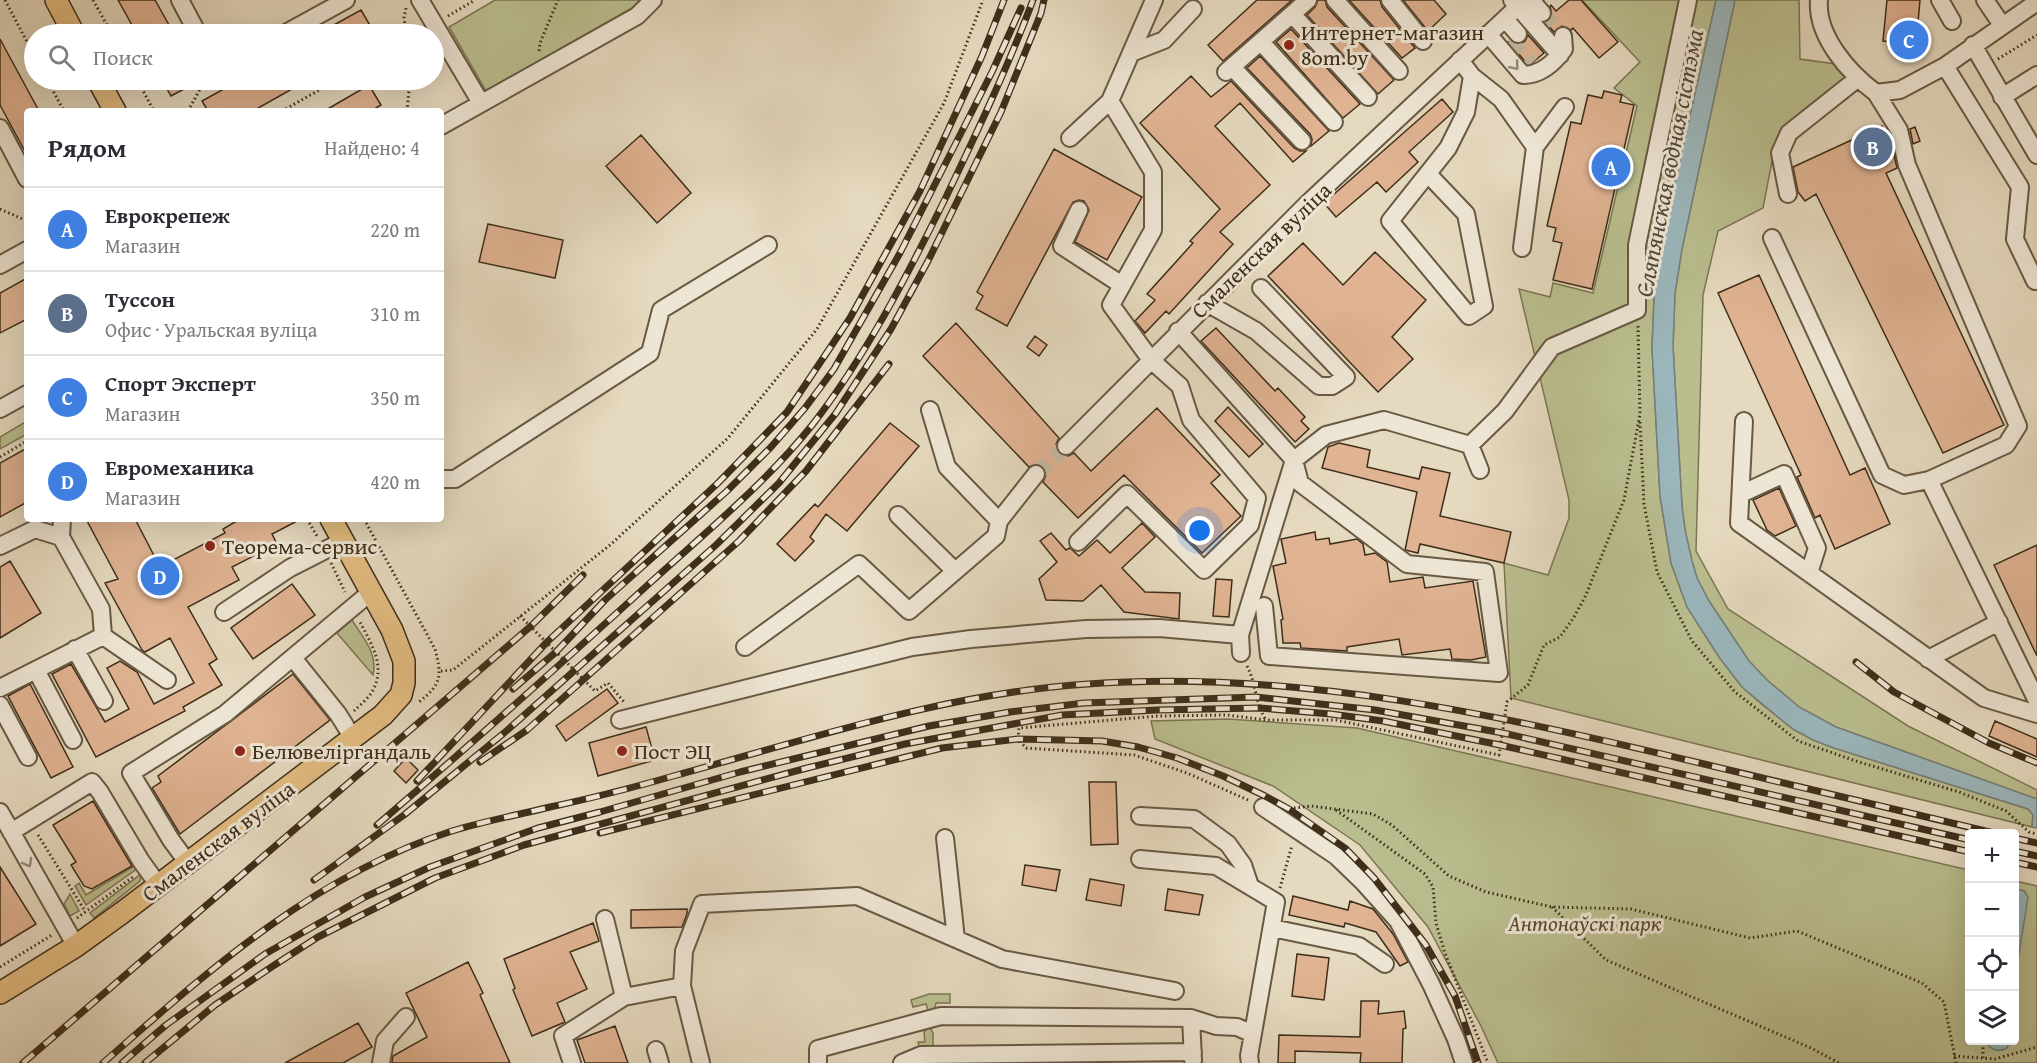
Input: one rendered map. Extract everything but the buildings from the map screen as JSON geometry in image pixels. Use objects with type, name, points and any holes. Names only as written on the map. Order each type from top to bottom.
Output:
[{"type":"main road","points":[[56,0],[69,24]]},
{"type":"main road","points":[[103,90],[113,108]]},
{"type":"main road","name":"Смаленская вуліца","points":[[0,993],[76,946],[159,886],[348,730],[383,715],[401,695],[404,683],[404,661],[392,630],[372,592],[334,546],[331,522]]},
{"type":"street","points":[[180,0],[193,24]]},
{"type":"street","points":[[302,24],[345,0]]},
{"type":"street","points":[[420,0],[434,23]]},
{"type":"street","points":[[444,124],[637,16],[653,0]]},
{"type":"street","points":[[1070,138],[1110,101],[1154,0]]},
{"type":"street","points":[[1302,141],[1229,70],[1308,0]]},
{"type":"street","points":[[1335,0],[1399,71]]},
{"type":"street","points":[[1390,0],[1423,40]]},
{"type":"street","points":[[1470,445],[1505,411],[1552,347],[1637,310],[1637,245],[1688,0]]},
{"type":"street","points":[[1772,238],[1882,475],[1904,485],[1929,480],[2006,445],[2018,426],[1906,165],[1899,130],[1876,93],[1857,79],[1833,48],[1818,14],[1819,0]]},
{"type":"street","points":[[1940,0],[1952,21]]},
{"type":"street","points":[[1985,0],[2002,25]]},
{"type":"street","points":[[1522,2],[1542,13]]},
{"type":"street","points":[[1522,2],[1560,55]]},
{"type":"street","name":"Смаленская вуліца","points":[[1066,446],[1308,203],[1522,2]]},
{"type":"street","points":[[1876,93],[1900,90],[1945,66],[1972,45],[2037,2]]},
{"type":"street","points":[[1131,53],[1164,40],[1193,9]]},
{"type":"street","points":[[1292,14],[1368,97]]},
{"type":"street","points":[[1497,26],[1514,37]]},
{"type":"street","points":[[1497,26],[1523,75],[1560,55],[1564,49],[1563,36]]},
{"type":"street","points":[[444,40],[481,103]]},
{"type":"street","points":[[1261,42],[1334,122]]},
{"type":"street","points":[[1972,45],[2037,155]]},
{"type":"street","points":[[1461,60],[1472,76],[1501,99],[1535,147]]},
{"type":"street","points":[[1945,66],[2020,187],[2015,239],[2035,281]]},
{"type":"street","points":[[2002,97],[2037,75]]},
{"type":"street","points":[[1428,174],[1466,214],[1484,306],[1469,316],[1389,221],[1448,148],[1466,112],[1472,76]]},
{"type":"street","points":[[1788,194],[1780,153],[1789,133],[1857,79]]},
{"type":"street","points":[[1078,542],[1126,494],[1204,570],[1250,525],[1257,498],[1191,420],[1180,386],[1151,360],[1111,304],[1154,230],[1153,172],[1110,101]]},
{"type":"street","points":[[1522,248],[1535,147],[1565,107]]},
{"type":"street","points":[[0,128],[24,172]]},
{"type":"street","points":[[1079,210],[1062,246],[1122,285]]},
{"type":"street","points":[[444,479],[454,479],[650,353],[661,310],[768,245]]},
{"type":"street","points":[[0,265],[24,252]]},
{"type":"street","points":[[1207,303],[1256,331],[1319,386],[1332,386],[1346,377],[1261,288]]},
{"type":"street","points":[[1178,331],[1294,460],[1300,483],[1407,564],[1485,572],[1499,673],[1269,656],[1264,606]]},
{"type":"street","points":[[0,409],[24,396]]},
{"type":"street","points":[[930,410],[947,467],[999,522]]},
{"type":"street","points":[[1241,653],[1240,635],[1294,460],[1326,435],[1384,420],[1470,445]]},
{"type":"street","points":[[1744,421],[1739,523],[1984,698],[2037,714]]},
{"type":"street","points":[[1470,445],[1480,470]]},
{"type":"street","points":[[745,647],[859,564],[909,611],[996,536],[999,522],[1036,474]]},
{"type":"street","points":[[1740,494],[1784,474],[1817,548],[1809,573]]},
{"type":"street","points":[[1929,480],[2037,701]]},
{"type":"street","points":[[898,515],[955,571]]},
{"type":"street","points":[[62,522],[61,537],[101,609],[103,636]]},
{"type":"street","points":[[0,546],[35,529],[61,537]]},
{"type":"street","points":[[224,612],[290,568],[334,546]]},
{"type":"street","points":[[188,863],[171,840],[131,773],[225,714],[372,592]]},
{"type":"street","points":[[1928,659],[1999,622]]},
{"type":"street","points":[[627,717],[912,647],[959,640],[1086,629],[1159,628],[1240,635]]},
{"type":"street","points":[[0,688],[103,636]]},
{"type":"street","points":[[103,636],[167,680]]},
{"type":"street","points":[[75,649],[104,702]]},
{"type":"street","points":[[293,658],[348,730]]},
{"type":"street","points":[[36,670],[73,740]]},
{"type":"street","points":[[0,705],[28,758]]},
{"type":"street","points":[[11,832],[92,782],[159,886]]},
{"type":"street","points":[[1263,807],[1336,856],[1398,921],[1431,984],[1456,1039],[1464,1063]]},
{"type":"street","points":[[0,812],[76,946]]},
{"type":"street","points":[[1140,816],[1194,819],[1228,844],[1243,865],[1250,886]]},
{"type":"street","points":[[945,838],[956,939]]},
{"type":"street","points":[[1140,859],[1216,866],[1276,902],[1249,1056],[1250,1063]]},
{"type":"street","points":[[701,1063],[682,986],[684,951],[702,904],[857,896],[1002,959],[1175,991]]},
{"type":"street","points":[[605,919],[624,997]]},
{"type":"street","points":[[1272,928],[1359,946],[1385,964]]},
{"type":"street","points":[[572,1063],[563,1036],[624,997],[682,986]]},
{"type":"street","points":[[818,1063],[818,1049],[941,1016],[1191,1018],[1216,1026],[1237,1027],[1253,1034]]},
{"type":"street","points":[[381,1063],[385,1041],[406,1017]]},
{"type":"street","points":[[902,1063],[921,1055],[1193,1057],[1191,1018]]},
{"type":"path","points":[[5,0],[24,36]]},
{"type":"path","points":[[93,0],[106,24]]},
{"type":"path","points":[[405,24],[407,0]]},
{"type":"path","points":[[434,23],[475,0]]},
{"type":"path","points":[[539,71],[540,43],[558,0]]},
{"type":"path","points":[[441,671],[453,670],[610,545],[728,438],[817,329],[944,103],[983,0]]},
{"type":"path","points":[[1984,68],[2037,34]]},
{"type":"path","points":[[52,90],[62,108]]},
{"type":"path","points":[[142,90],[152,108]]},
{"type":"path","points":[[190,108],[200,90]]},
{"type":"path","points":[[287,108],[319,90]]},
{"type":"path","points":[[406,108],[409,90]]},
{"type":"path","points":[[0,209],[24,220]]},
{"type":"path","points":[[1637,310],[1644,504],[1657,573],[1692,641],[1735,692],[1798,741],[1959,792],[2006,811],[2029,832],[2037,834]]},
{"type":"path","points":[[1263,807],[1187,773],[1134,755],[1026,748],[1018,739],[1019,728],[1158,716],[1227,715],[1266,720],[1336,720],[1499,755],[1507,702],[1528,686],[1544,645],[1560,637],[1586,595],[1624,500],[1640,414]]},
{"type":"path","points":[[0,457],[24,443]]},
{"type":"path","points":[[334,546],[353,607],[378,657],[374,690],[348,730]]},
{"type":"path","points":[[520,616],[595,691],[608,683],[627,717]]},
{"type":"path","points":[[1241,653],[1251,674],[1259,708],[1266,720]]},
{"type":"path","points":[[1311,806],[1373,814],[1392,825],[1449,876],[1486,892],[1552,907],[1631,909],[1750,938],[1797,931],[1922,983],[1944,1002],[1956,1063]]},
{"type":"path","points":[[1334,808],[1425,874],[1433,887],[1436,923],[1444,953],[1488,1063]]},
{"type":"path","points":[[36,831],[85,912]]},
{"type":"path","points":[[0,967],[64,928],[146,868]]},
{"type":"path","points":[[1552,907],[1606,960],[1811,1048],[1839,1063]]},
{"type":"path","points":[[1983,1045],[1983,1058]]},
{"type":"path","points":[[1954,1056],[1995,1059],[2037,1047]]},
{"type":"green space","points":[[495,0],[640,0],[641,3],[486,91],[449,27]]},
{"type":"green space","points":[[1582,0],[1716,0],[1655,277],[1652,348],[1660,496],[1671,563],[1687,607],[1719,657],[1742,687],[1793,729],[1834,748],[2028,809],[2033,814],[2032,827],[1511,698],[1504,563],[1548,575],[1569,518],[1569,500],[1519,289],[1550,297],[1553,283],[1593,293],[1637,106],[1614,88],[1640,62]]},
{"type":"green space","points":[[1735,0],[1799,0],[1800,59],[1843,65],[1845,83],[1774,151],[1763,208],[1718,231],[1703,295],[1696,551],[1728,609],[1908,726],[2037,790],[2037,799],[1836,727],[1799,707],[1749,661],[1709,601],[1697,578],[1685,530],[1682,507],[1673,346],[1675,293],[1682,249]]},
{"type":"green space","points":[[24,423],[24,436],[0,449],[0,437]]},
{"type":"green space","points":[[352,620],[371,653],[373,675],[337,633]]},
{"type":"green space","name":"Антонаўскі парк","points":[[1228,719],[1357,728],[1965,869],[1965,1045],[2019,1045],[2019,882],[2037,886],[2037,1063],[1498,1063],[1481,1026],[1428,927],[1360,845],[1273,786],[1155,739],[1151,721]]},
{"type":"green space","points":[[136,865],[138,868],[86,905],[75,886],[79,883],[86,895]]},
{"type":"green space","points":[[141,874],[140,881],[94,918],[90,913]]},
{"type":"green space","points":[[70,894],[79,911],[70,916],[64,904]]},
{"type":"green space","points":[[929,994],[950,994],[950,1003],[936,1003],[932,1010],[928,1010],[926,1004],[913,1007],[911,1000]]},
{"type":"green space","points":[[929,1026],[933,1033],[933,1049],[920,1050],[918,1042],[925,1042],[924,1032]]},
{"type":"water","points":[[1716,0],[1735,0],[1682,249],[1675,293],[1673,346],[1682,507],[1685,530],[1697,578],[1709,601],[1749,661],[1799,707],[1836,727],[2037,799],[2037,828],[2032,827],[2033,815],[2028,809],[1834,748],[1793,729],[1742,687],[1719,657],[1687,607],[1671,563],[1660,496],[1652,348],[1655,277]]},
{"type":"water","points":[[2019,890],[2024,891],[2028,897],[2019,954]]},
{"type":"water","points":[[1989,1045],[2008,1045],[2004,1050],[1995,1050]]},
{"type":"tunnel","points":[[1542,13],[1563,36]]},
{"type":"tunnel","points":[[1510,41],[1531,64]]},
{"type":"tunnel","points":[[1036,474],[1066,446]]},
{"type":"railway","points":[[417,781],[547,642],[718,483],[787,412],[850,318],[920,191],[982,56],[1004,0]]},
{"type":"railway","points":[[377,825],[735,506],[776,467],[813,424],[869,342],[916,256],[992,99],[1033,0]]},
{"type":"railway","points":[[314,880],[404,815],[504,733],[716,545],[779,483],[836,413],[891,329],[928,261],[1001,112],[1041,13],[1044,0]]},
{"type":"railway","points":[[513,689],[556,652],[605,600],[727,491],[771,447],[805,408],[834,369],[900,253],[992,72],[1021,8]]},
{"type":"railway","points":[[480,762],[527,730],[739,541],[806,471],[889,364]]},
{"type":"railway","points":[[23,1063],[531,626],[583,575]]},
{"type":"railway","points":[[1856,662],[1894,692],[1989,743],[2037,763]]},
{"type":"railway","points":[[103,1063],[224,960],[266,929],[309,899],[402,850],[464,827],[630,788],[829,732],[932,707],[1036,689],[1166,681],[1244,683],[1399,700],[1552,729],[1977,829]]},
{"type":"railway","points":[[122,1063],[166,1025],[265,954],[365,897],[430,867],[538,828],[740,772],[929,726],[1010,712],[1084,703],[1256,697],[1375,710],[1503,733],[1965,839]]},
{"type":"railway","points":[[145,1063],[215,1005],[318,937],[435,878],[524,845],[807,768],[905,744],[1062,715],[1259,708],[1383,721],[1500,745],[1965,851]]},
{"type":"railway","points":[[600,833],[942,748],[1018,739],[1102,741],[1138,747],[1177,758],[1265,796],[1289,809],[1345,848],[1374,878],[1426,945],[1455,996],[1478,1063]]},
{"type":"railway","points":[[2019,839],[2037,843]]},
{"type":"railway","points":[[2019,852],[2037,856]]},
{"type":"railway","points":[[2019,863],[2037,867]]},
{"type":"place","name":"Спорт Эксперт","points":[[1909,40]]},
{"type":"place","name":"Интернет-магазин 8om.by","points":[[1289,45]]},
{"type":"place","name":"Туссон","points":[[1873,147]]},
{"type":"place","name":"Еврокрепеж","points":[[1611,167]]},
{"type":"place","name":"Теорема-сервис","points":[[210,546]]},
{"type":"place","name":"Евромеханика","points":[[160,576]]},
{"type":"place","name":"Белювеліргандаль","points":[[240,751]]},
{"type":"place","name":"Пост ЭЦ","points":[[622,751]]},
{"type":"water label","name":"Сляпянская водная сістэма","points":[[1669,163]]}]
